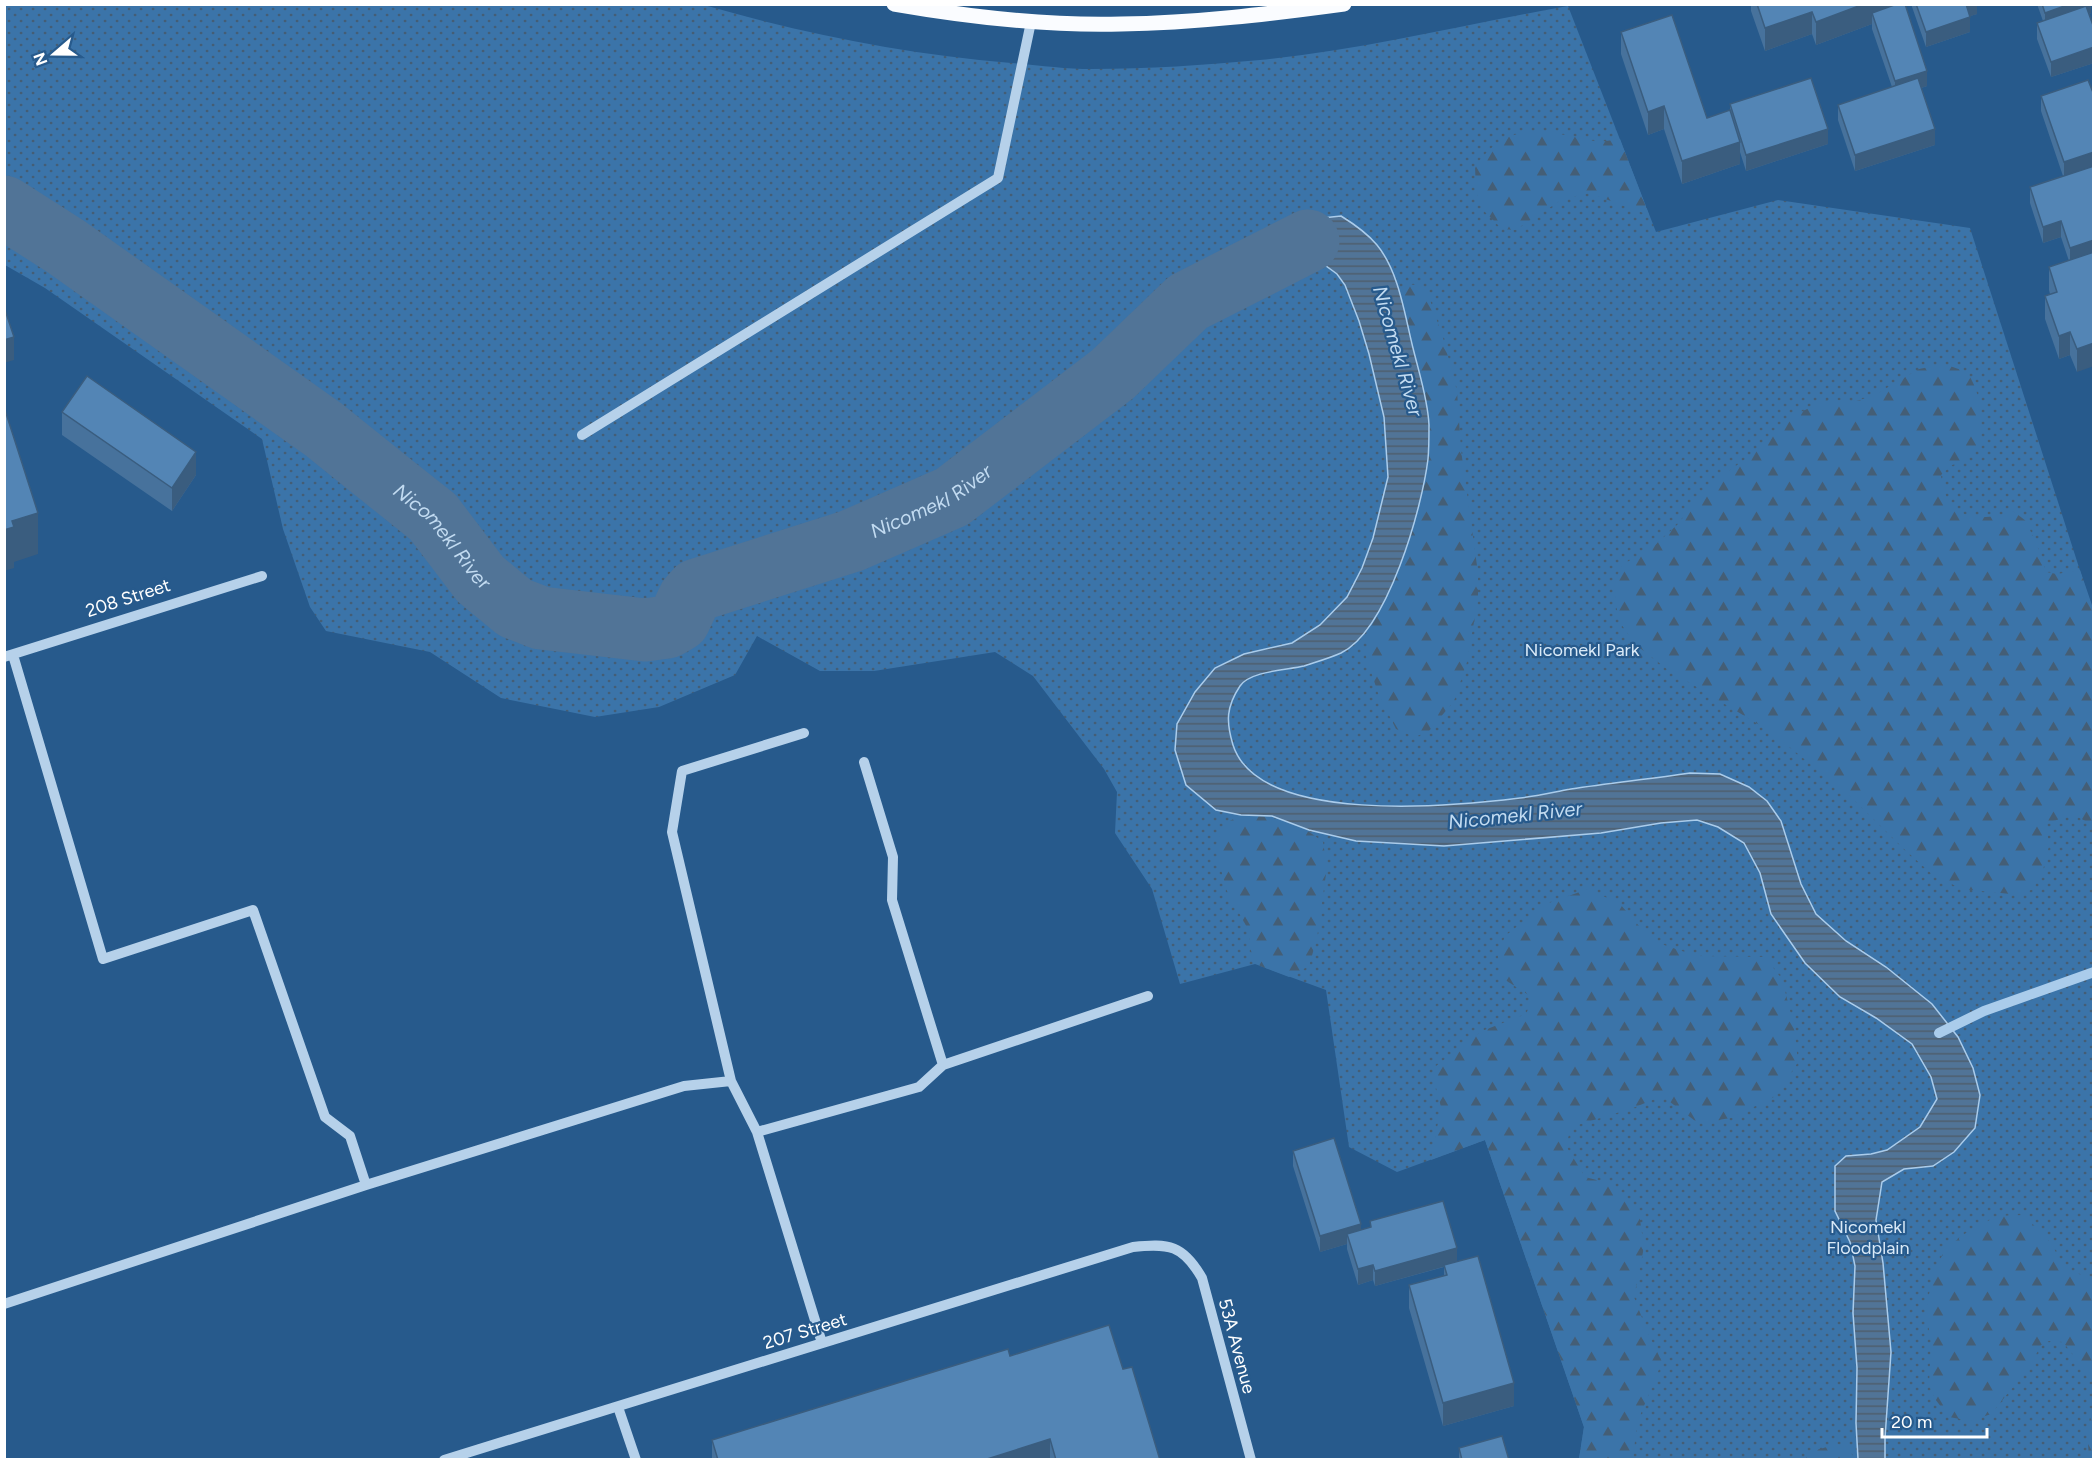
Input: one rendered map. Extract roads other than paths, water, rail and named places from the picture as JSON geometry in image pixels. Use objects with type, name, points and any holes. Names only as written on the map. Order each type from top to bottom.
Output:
[{"type":"main road","points":[[894,4],[950,14],[1031,22],[1120,24],[1209,20],[1344,4]]},
{"type":"street","points":[[582,435],[998,178],[1031,22]]},
{"type":"street","name":"208 Street","points":[[9,656],[262,576]]},
{"type":"street","points":[[9,656],[103,959],[254,910],[325,1118],[350,1136],[366,1185]]},
{"type":"street","points":[[804,733],[682,771],[672,832],[731,1081],[757,1132],[822,1343]]},
{"type":"street","points":[[864,762],[893,856],[892,900],[944,1065]]},
{"type":"street","points":[[757,1132],[919,1087],[944,1065],[1148,996]]},
{"type":"street","points":[[4,1304],[366,1185],[684,1086],[731,1081]]},
{"type":"street","name":"207 Street","points":[[444,1460],[1132,1247],[1155,1245],[1177,1249]]},
{"type":"street","name":"53A Avenue","points":[[1177,1249],[1192,1261],[1202,1278],[1251,1460]]},
{"type":"street","points":[[618,1407],[636,1460]]},
{"type":"water","points":[[1341,216],[1377,245],[1385,256],[1396,282],[1427,407],[1429,446],[1424,480],[1400,566],[1374,620],[1358,640],[1341,653],[1304,666],[1260,674],[1245,681],[1235,694],[1230,708],[1228,722],[1233,745],[1250,771],[1280,789],[1318,799],[1362,805],[1407,806],[1490,801],[1690,773],[1720,774],[1749,787],[1767,801],[1781,821],[1801,884],[1816,914],[1846,941],[1886,967],[1932,1004],[1958,1037],[1973,1068],[1980,1095],[1975,1128],[1954,1152],[1933,1166],[1904,1169],[1882,1182],[1876,1220],[1883,1263],[1891,1352],[1885,1459],[1858,1459],[1857,1368],[1853,1313],[1855,1266],[1850,1242],[1835,1211],[1835,1166],[1846,1156],[1887,1150],[1920,1127],[1937,1099],[1931,1077],[1912,1044],[1876,1018],[1840,997],[1805,963],[1771,914],[1760,873],[1744,843],[1718,827],[1697,820],[1661,823],[1601,833],[1444,846],[1356,841],[1309,830],[1272,816],[1241,815],[1216,810],[1186,785],[1175,750],[1177,724],[1195,692],[1215,668],[1244,654],[1292,643],[1320,625],[1347,597],[1362,568],[1373,538],[1388,477],[1384,417],[1369,354],[1345,285],[1337,274],[1326,266],[1311,265],[1298,268],[1237,302],[1231,274],[1291,232],[1322,218]]},
{"type":"waterway","name":"Nicomekl River","points":[[4,207],[65,246],[323,429],[433,517],[480,579],[515,608],[541,618],[645,630],[667,627],[679,620],[689,599],[697,590],[851,541],[952,497],[1113,374],[1188,302],[1308,241]]},
{"type":"waterway","points":[[1939,1033],[1984,1011],[2094,972]]},
{"type":"park label","name":"Nicomekl Park","points":[[1582,650]]},
{"type":"park label","name":"Nicomekl Floodplain","points":[[1868,1237]]}]
